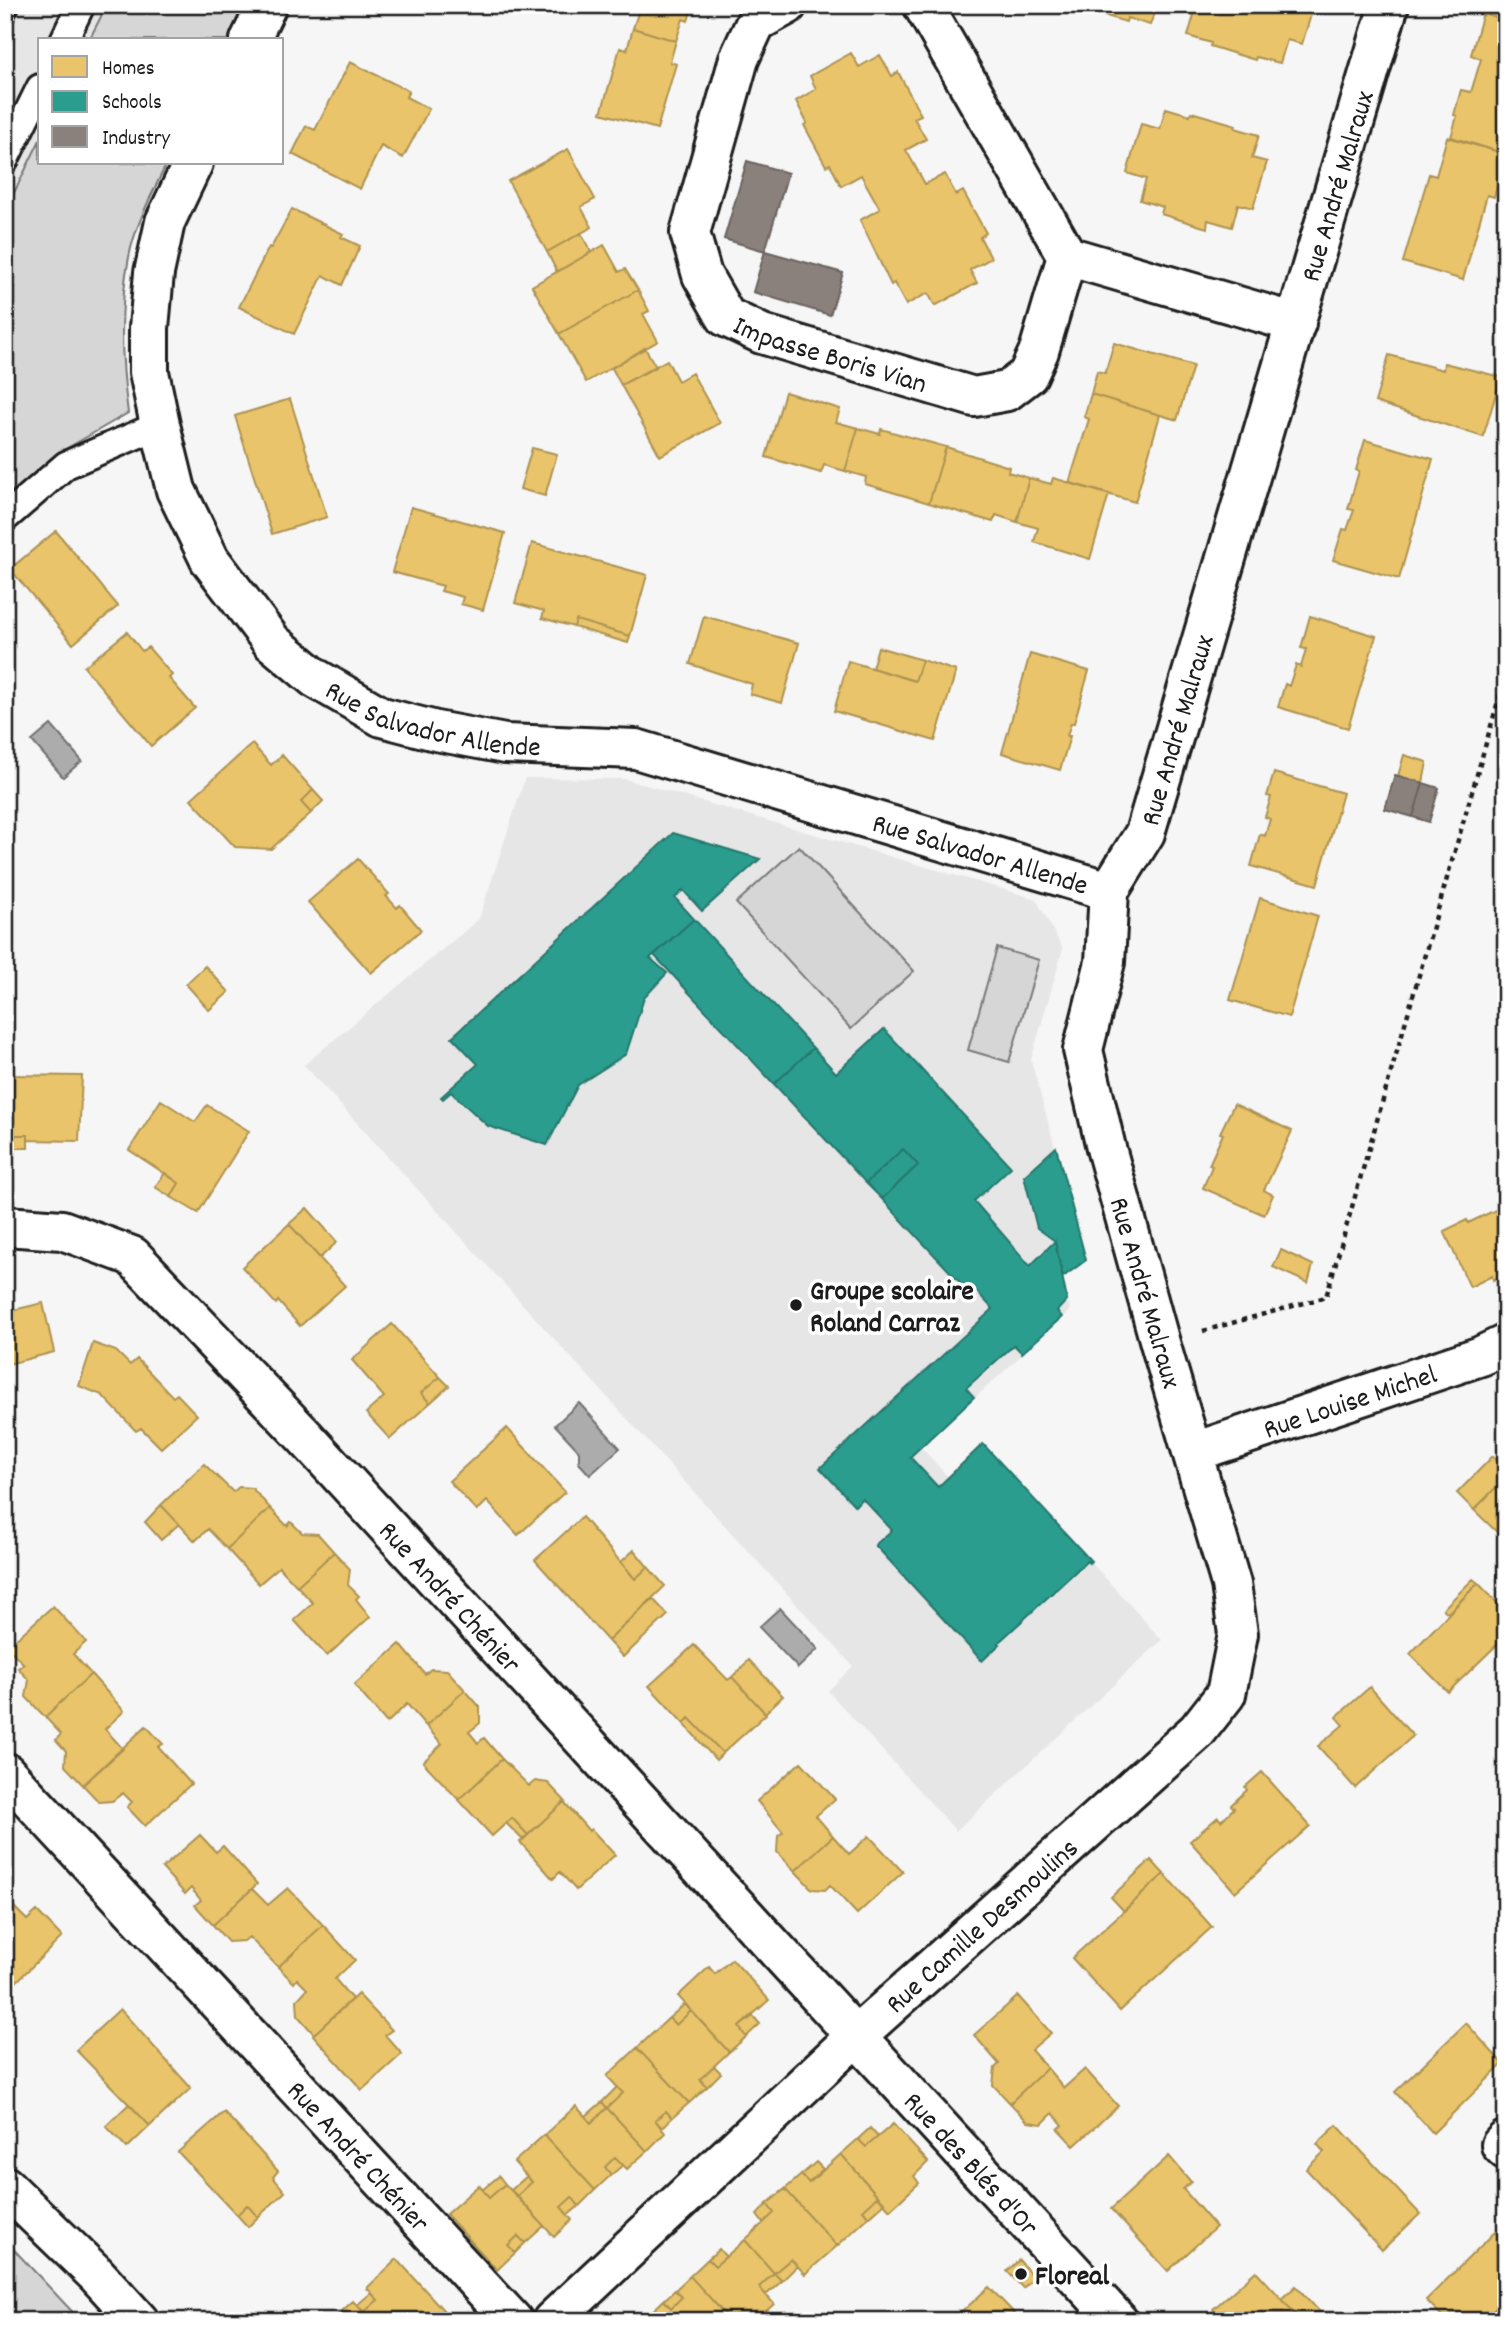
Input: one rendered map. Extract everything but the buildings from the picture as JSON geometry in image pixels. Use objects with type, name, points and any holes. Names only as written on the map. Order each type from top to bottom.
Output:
[{"type":"street","points":[[251,38],[267,5]]},
{"type":"street","name":"Impasse Boris Vian","points":[[787,5],[756,22],[739,59],[690,233],[702,275],[726,317],[762,334],[974,397],[1007,391],[1028,375],[1039,351],[1067,256]]},
{"type":"street","points":[[923,5],[1067,256],[1296,323]]},
{"type":"street","name":"Rue André Malraux","points":[[1194,1452],[1160,1343],[1106,1148],[1083,1050],[1105,962],[1109,891],[1145,833],[1389,5]]},
{"type":"street","name":"Rue Salvador Allende","points":[[193,164],[165,222],[154,273],[149,328],[149,372],[160,425],[176,490],[210,561],[272,642],[315,678],[382,717],[436,732],[505,744],[636,749],[1109,891]]},
{"type":"street","name":"Rue André Chénier","points":[[5,1226],[62,1230],[132,1256],[314,1447],[855,2037]]},
{"type":"street","name":"Rue Louise Michel","points":[[1194,1452],[1481,1356],[1506,1344]]},
{"type":"street","name":"Rue Camille Desmoulins","points":[[552,2321],[855,2037],[1198,1731],[1226,1693],[1238,1634],[1231,1584],[1194,1452]]},
{"type":"street","name":"Rue André Chénier","points":[[5,1772],[513,2321]]},
{"type":"street","name":"Rue des Blés d'Or","points":[[855,2037],[1118,2321]]},
{"type":"street","points":[[1506,2140],[1501,2145],[1506,2150]]},
{"type":"street","points":[[5,2186],[96,2274],[139,2321]]},
{"type":"lane","points":[[65,38],[81,5]]},
{"type":"lane","points":[[5,159],[38,92]]},
{"type":"lane","points":[[5,518],[66,465],[160,425]]},
{"type":"path","points":[[1160,1343],[1326,1297],[1506,674]]},
{"type":"shaded area","points":[[5,5],[107,5],[90,38],[38,38],[38,144],[5,211]]},
{"type":"shaded area","points":[[107,5],[245,5],[229,38],[90,38]]},
{"type":"shaded area","points":[[38,144],[38,164],[167,164],[135,233],[126,276],[122,335],[128,413],[57,454],[5,499],[5,211]]},
{"type":"shaded area","points":[[51,725],[82,761],[63,777],[32,741]]},
{"type":"shaded area","name":"Groupe scolaire Roland Carraz","points":[[525,778],[625,779],[1036,899],[1063,949],[1031,1060],[1086,1260],[1063,1277],[1070,1311],[921,1447],[948,1477],[983,1444],[1162,1640],[956,1831],[828,1691],[853,1666],[304,1065],[479,919]]},
{"type":"shaded area","points":[[799,846],[914,971],[851,1029],[736,903]]},
{"type":"shaded area","points":[[997,948],[1039,960],[1009,1062],[968,1050]]},
{"type":"shaded area","points":[[579,1403],[620,1448],[590,1475],[579,1463],[579,1451],[555,1425]]},
{"type":"shaded area","points":[[780,1608],[818,1649],[798,1668],[759,1627]]},
{"type":"shaded area","points":[[5,2240],[81,2321],[5,2321]]},
{"type":"railway","points":[[5,35],[20,5]]},
{"type":"place","name":"Groupe scolaire Roland Carraz","points":[[796,1305]]},
{"type":"place","name":"Floreal","points":[[1021,2274]]}]
